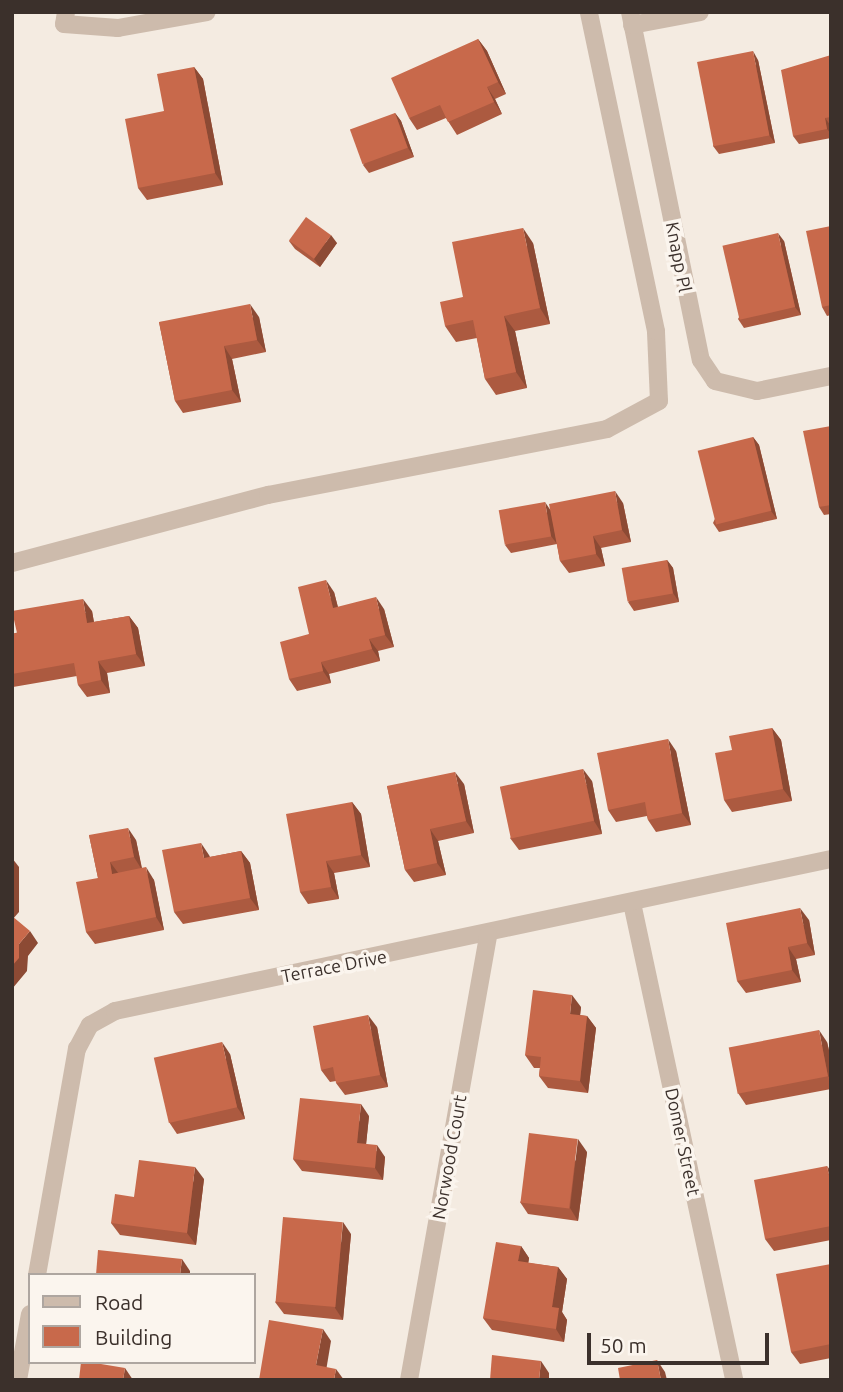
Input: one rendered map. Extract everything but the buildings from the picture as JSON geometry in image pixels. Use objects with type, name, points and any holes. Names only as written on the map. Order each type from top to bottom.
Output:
[{"type":"street","points":[[66,12],[64,24],[118,28],[207,12]]},
{"type":"street","points":[[12,563],[268,495],[607,429],[659,401],[656,331],[589,12]]},
{"type":"street","points":[[631,19],[700,12]]},
{"type":"street","name":"Knapp Pl","points":[[631,19],[701,360],[715,381],[757,391],[831,376]]},
{"type":"street","name":"Terrace Drive","points":[[37,1273],[77,1049],[90,1025],[114,1011],[488,935],[831,859]]},
{"type":"street","name":"Domer Street","points":[[632,903],[734,1380]]},
{"type":"street","name":"Norwood Court","points":[[409,1380],[488,935]]},
{"type":"street","points":[[18,1380],[28,1325]]}]
